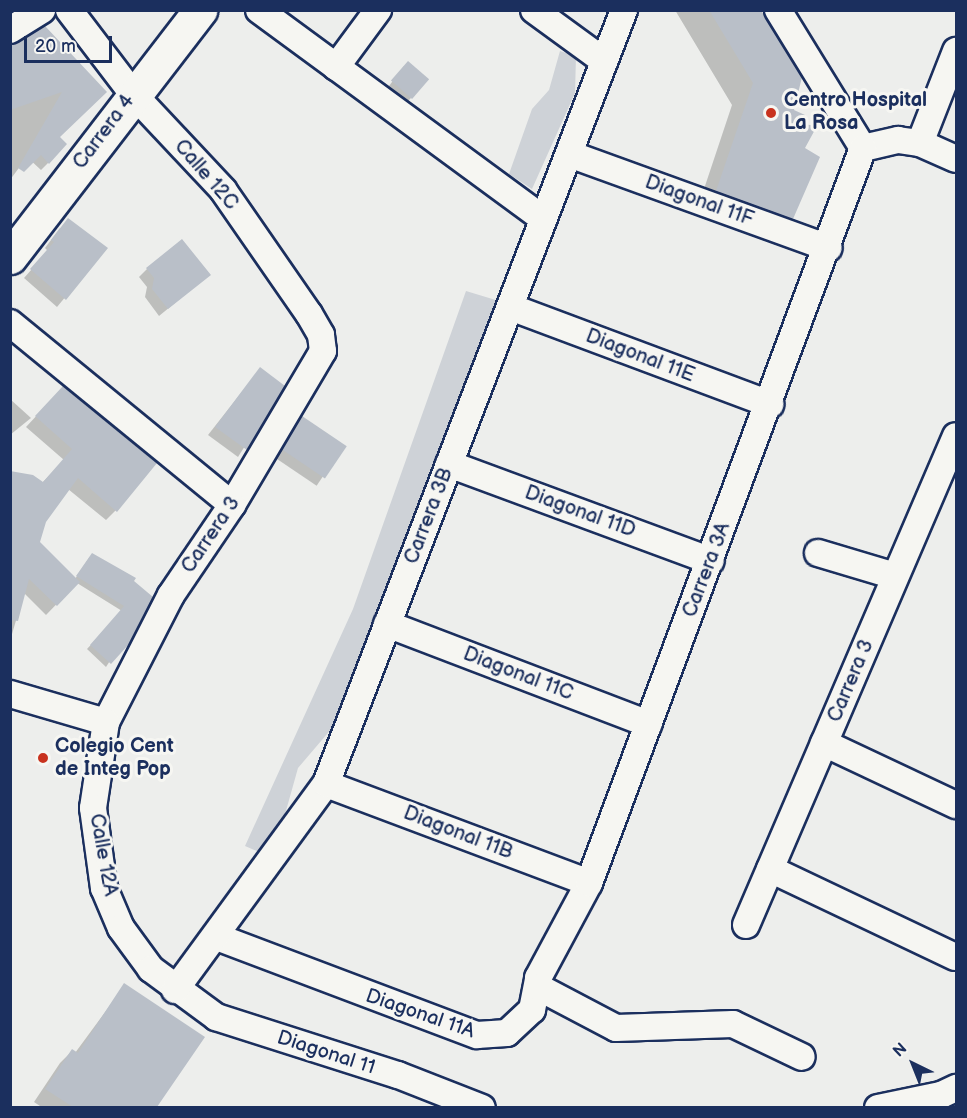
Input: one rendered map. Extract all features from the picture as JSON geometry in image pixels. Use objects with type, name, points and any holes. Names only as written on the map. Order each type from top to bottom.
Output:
[{"type":"street","points":[[10,30],[42,10]]},
{"type":"street","name":"Calle 12C","points":[[69,10],[133,93],[223,190],[309,314],[321,335],[323,351]]},
{"type":"street","name":"Carrera 4","points":[[10,256],[133,93],[200,10]]},
{"type":"street","points":[[259,10],[544,219]]},
{"type":"street","points":[[336,67],[378,10]]},
{"type":"street","points":[[534,10],[604,61]]},
{"type":"street","points":[[603,10],[620,22]]},
{"type":"street","points":[[778,10],[863,148],[898,140],[920,143],[957,159]]},
{"type":"street","name":"Carrera 3B","points":[[175,990],[217,937],[326,784],[620,22]]},
{"type":"street","points":[[920,143],[957,51]]},
{"type":"street","name":"Carrera 3A","points":[[538,987],[538,978],[589,883],[770,404],[863,148]]},
{"type":"street","name":"Diagonal 11F","points":[[569,154],[828,248]]},
{"type":"street","name":"Diagonal 11E","points":[[510,307],[770,404]]},
{"type":"street","points":[[10,323],[232,505]]},
{"type":"street","name":"Carrera 3","points":[[106,722],[171,595],[232,505],[323,351]]},
{"type":"street","name":"Carrera 3","points":[[746,925],[957,436]]},
{"type":"street","name":"Diagonal 11D","points":[[449,464],[711,561]]},
{"type":"street","points":[[819,553],[885,573]]},
{"type":"street","name":"Diagonal 11C","points":[[387,624],[649,724]]},
{"type":"street","points":[[10,694],[106,722]]},
{"type":"street","name":"Calle 12A","points":[[106,722],[93,808],[104,888],[121,928],[151,969],[175,990]]},
{"type":"street","points":[[824,743],[957,805]]},
{"type":"street","name":"Diagonal 11B","points":[[326,784],[589,883]]},
{"type":"street","points":[[770,869],[955,957]]},
{"type":"street","name":"Diagonal 11A","points":[[217,937],[477,1035],[507,1033],[532,1010],[538,987]]},
{"type":"street","points":[[538,987],[616,1028],[733,1024],[802,1057]]},
{"type":"street","name":"Diagonal 11","points":[[175,990],[216,1017],[398,1075],[483,1107]]},
{"type":"street","points":[[878,1107],[951,1094]]},
{"type":"shaded area","points":[[560,51],[576,56],[575,93],[532,189],[509,174],[532,109],[549,90]]},
{"type":"shaded area","points":[[466,291],[499,301],[333,727],[298,768],[282,825],[259,852],[245,846],[353,609]]},
{"type":"building","name":"Centro Hospital La Rosa","points":[[709,10],[760,10],[802,77],[794,110],[805,115],[803,124],[817,126],[805,148],[820,157],[793,219],[716,191],[753,83]]},
{"type":"building","points":[[45,26],[107,92],[60,137],[67,144],[49,164],[41,155],[24,172],[18,168],[62,92],[10,110],[10,45]]},
{"type":"building","points":[[408,61],[429,79],[412,99],[391,81]]},
{"type":"building","points":[[68,218],[108,248],[66,300],[30,269],[54,242],[51,240]]},
{"type":"building","points":[[182,239],[211,275],[168,309],[152,289],[154,278],[146,268]]},
{"type":"building","points":[[260,367],[285,386],[247,450],[215,427]]},
{"type":"building","points":[[63,386],[157,463],[117,512],[78,478],[46,522],[40,542],[80,582],[57,606],[29,579],[18,621],[10,620],[10,471],[33,475],[43,482],[72,449],[35,416]]},
{"type":"building","points":[[302,416],[347,446],[325,479],[280,448]]},
{"type":"building","points":[[92,553],[136,578],[134,581],[153,597],[129,644],[111,664],[90,645],[124,606],[76,576]]},
{"type":"building","points":[[124,983],[205,1037],[157,1107],[73,1107],[45,1089],[72,1049],[78,1053]]},
{"type":"place","name":"Centro Hospital La Rosa","points":[[771,113]]},
{"type":"place","name":"Colegio Cent de Integ Pop","points":[[43,758]]}]
